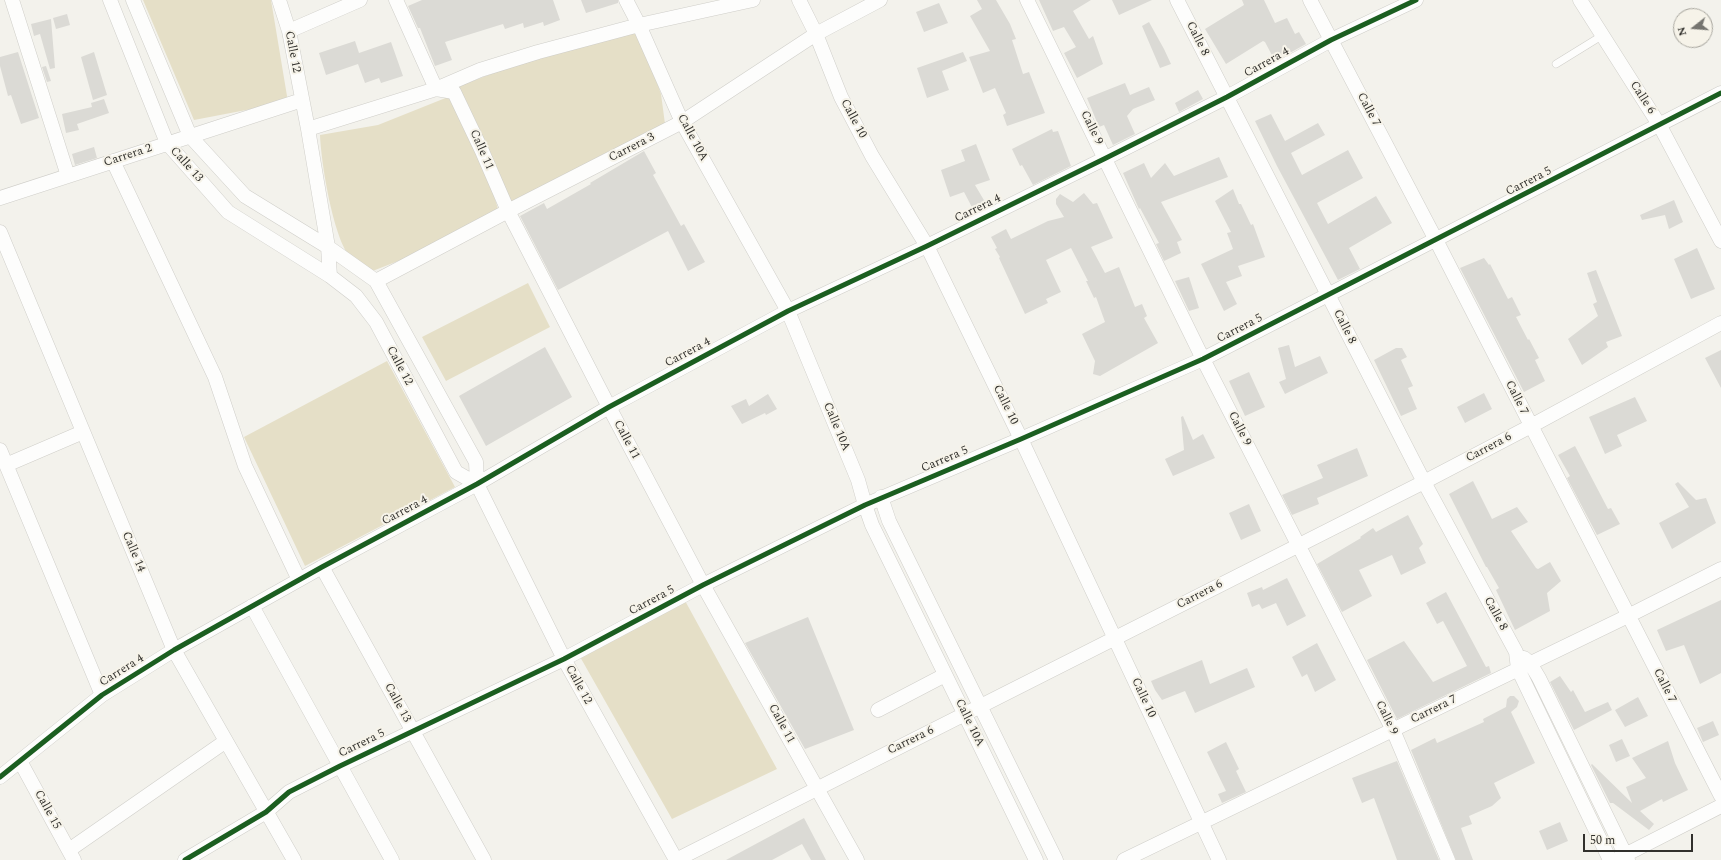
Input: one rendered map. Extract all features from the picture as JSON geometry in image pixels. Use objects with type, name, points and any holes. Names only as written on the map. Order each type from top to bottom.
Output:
[{"type":"street","points":[[12,0],[68,176]]},
{"type":"street","name":"Calle 13","points":[[110,0],[167,144],[228,212],[330,276]]},
{"type":"street","name":"Calle 13","points":[[133,0],[190,136],[245,196],[328,247]]},
{"type":"street","name":"Calle 12","points":[[278,0],[289,31],[308,129],[328,247],[330,276],[356,296],[376,322],[456,472],[477,484]]},
{"type":"street","points":[[289,31],[360,0]]},
{"type":"street","points":[[396,0],[436,89]]},
{"type":"street","name":"Calle 10A","points":[[626,0],[640,25],[682,122],[788,311],[858,480],[872,525],[1036,860]]},
{"type":"street","points":[[308,129],[436,89],[480,70],[538,52],[723,3],[753,0]]},
{"type":"street","name":"Calle 10","points":[[799,0],[816,34],[841,97],[872,156],[927,246],[1022,439],[1219,860]]},
{"type":"street","name":"Carrera 3","points":[[376,282],[508,211],[682,122],[816,34],[880,0]]},
{"type":"street","name":"Calle 9","points":[[1027,0],[1106,158],[1203,359],[1393,730],[1448,860]]},
{"type":"street","name":"Calle 8","points":[[1177,0],[1424,482],[1524,666],[1623,858]]},
{"type":"street","name":"Calle 7","points":[[1310,0],[1436,240],[1721,796]]},
{"type":"street","name":"Carrera 4","points":[[0,777],[102,695],[174,650],[322,567],[477,484],[609,408],[788,311],[927,246],[1106,158],[1226,97],[1331,40],[1416,0]]},
{"type":"street","name":"Calle 6","points":[[1580,0],[1660,126],[1721,241]]},
{"type":"street","name":"Calle 11","points":[[436,89],[454,92],[508,211],[609,408],[703,585],[857,860]]},
{"type":"street","name":"Carrera 5","points":[[185,860],[266,812],[289,792],[340,766],[564,659],[703,585],[865,504],[1022,439],[1203,359],[1660,126],[1721,93]]},
{"type":"street","name":"Carrera 2","points":[[0,198],[302,100]]},
{"type":"street","points":[[113,161],[215,377],[245,466],[299,580]]},
{"type":"street","name":"Calle 14","points":[[0,232],[174,650],[294,860]]},
{"type":"street","name":"Calle 12","points":[[328,247],[376,282],[476,462],[477,484],[564,659],[676,860]]},
{"type":"street","name":"Carrera 6","points":[[676,860],[817,788],[980,708],[1424,482],[1721,323]]},
{"type":"street","points":[[6,465],[83,432]]},
{"type":"street","points":[[0,450],[102,695]]},
{"type":"street","name":"Calle 10A","points":[[882,497],[889,521],[1056,860]]},
{"type":"street","name":"Calle 13","points":[[322,567],[484,860]]},
{"type":"street","name":"Carrera 7","points":[[1124,860],[1628,616],[1721,569]]},
{"type":"street","points":[[252,606],[392,860]]},
{"type":"street","name":"Calle 8","points":[[1524,666],[1610,860]]},
{"type":"street","points":[[878,710],[946,675]]},
{"type":"street","points":[[71,855],[226,741]]},
{"type":"street","name":"Calle 15","points":[[20,761],[71,855]]},
{"type":"street","points":[[1623,858],[1721,806]]},
{"type":"lane","points":[[1556,64],[1602,35]]},
{"type":"shaded area","points":[[143,0],[271,0],[288,102],[194,120]]},
{"type":"shaded area","points":[[638,29],[661,94],[665,124],[509,206],[454,88],[536,57]]},
{"type":"shaded area","points":[[453,95],[487,172],[498,209],[434,247],[370,272],[350,257],[338,233],[325,180],[320,135],[378,125]]},
{"type":"shaded area","points":[[528,283],[550,327],[446,381],[422,337]]},
{"type":"shaded area","points":[[387,361],[455,487],[305,566],[244,437]]},
{"type":"shaded area","points":[[683,597],[777,769],[672,819],[579,655]]},
{"type":"building","points":[[422,0],[553,0],[560,20],[544,26],[543,22],[524,28],[523,23],[505,29],[503,24],[445,42],[452,60],[435,66],[420,28],[418,28],[408,6]]},
{"type":"building","points":[[581,0],[618,0],[618,3],[586,13]]},
{"type":"building","points":[[977,0],[996,0],[1010,24],[1016,39],[1012,40],[1023,74],[1029,72],[1045,113],[1007,126],[1003,115],[1006,113],[995,88],[983,93],[969,57],[990,51],[970,16],[982,9]]},
{"type":"building","points":[[1039,0],[1091,0],[1073,11],[1089,39],[1093,36],[1103,64],[1077,78],[1064,53],[1076,47],[1064,27],[1053,31]]},
{"type":"building","points":[[1112,0],[1152,0],[1119,15]]},
{"type":"building","points":[[1242,0],[1264,0],[1275,23],[1287,18],[1295,34],[1299,32],[1306,44],[1275,61],[1265,42],[1263,41],[1226,64],[1205,29],[1244,5]]},
{"type":"building","points":[[939,3],[948,23],[924,32],[916,12]]},
{"type":"building","points":[[67,14],[70,25],[56,29],[53,18]]},
{"type":"building","points":[[51,19],[55,68],[50,69],[40,34],[34,36],[31,24]]},
{"type":"building","points":[[1149,22],[1171,64],[1160,68],[1142,26]]},
{"type":"building","points":[[355,41],[359,53],[391,42],[403,76],[381,83],[379,78],[365,83],[358,64],[326,75],[319,53]]},
{"type":"building","points":[[18,52],[39,118],[21,124],[11,95],[8,96],[0,66],[0,57]]},
{"type":"building","points":[[94,52],[107,95],[93,100],[81,57]]},
{"type":"building","points":[[963,52],[967,61],[942,71],[949,90],[927,98],[917,68]]},
{"type":"building","points":[[46,66],[51,81],[47,82],[42,67]]},
{"type":"building","points":[[1125,83],[1130,95],[1149,87],[1155,100],[1133,109],[1127,116],[1135,134],[1113,145],[1104,125],[1099,127],[1087,98]]},
{"type":"building","points":[[1198,90],[1203,99],[1179,112],[1175,103]]},
{"type":"building","points":[[104,99],[109,113],[77,124],[79,130],[66,133],[62,114],[92,107],[91,103]]},
{"type":"building","points":[[1271,114],[1285,141],[1318,123],[1325,135],[1291,153],[1302,175],[1348,150],[1363,178],[1317,203],[1328,224],[1376,196],[1392,223],[1349,248],[1360,269],[1338,280],[1277,166],[1255,121]]},
{"type":"building","points":[[1052,129],[1053,132],[1058,131],[1071,166],[1033,185],[1022,165],[1020,166],[1012,149]]},
{"type":"building","points":[[976,144],[990,180],[975,185],[988,207],[975,213],[964,192],[950,197],[941,170],[965,161],[961,150]]},
{"type":"building","points":[[94,147],[97,158],[75,165],[72,154]]},
{"type":"building","points":[[644,151],[656,173],[653,175],[681,226],[684,224],[705,262],[688,271],[668,231],[558,290],[520,216],[544,203],[547,209]]},
{"type":"building","points":[[1219,157],[1228,177],[1161,202],[1182,240],[1177,242],[1181,253],[1164,261],[1156,244],[1159,243],[1140,208],[1139,209],[1123,173],[1144,163],[1151,178],[1165,163],[1174,176]]},
{"type":"building","points":[[1233,189],[1239,204],[1241,204],[1251,225],[1253,224],[1265,257],[1238,266],[1242,276],[1226,282],[1237,304],[1224,311],[1201,264],[1233,249],[1227,233],[1231,232],[1215,201]]},
{"type":"building","points":[[1084,193],[1093,204],[1097,203],[1113,238],[1091,247],[1105,273],[1119,267],[1135,307],[1142,304],[1147,316],[1144,318],[1158,343],[1100,376],[1093,374],[1095,361],[1082,334],[1105,322],[1096,297],[1094,298],[1086,281],[1088,281],[1071,248],[1046,260],[1061,292],[1046,299],[1048,303],[1025,314],[991,237],[1006,229],[1011,239],[1048,221],[1064,217],[1056,204],[1056,199],[1060,194],[1073,202]]},
{"type":"building","points":[[1674,200],[1683,222],[1669,229],[1665,215],[1642,220],[1640,215]]},
{"type":"building","points":[[1697,248],[1715,289],[1691,299],[1674,259]]},
{"type":"building","points":[[1484,258],[1489,265],[1490,264],[1508,299],[1512,297],[1521,315],[1516,317],[1539,358],[1535,360],[1545,381],[1524,392],[1460,268]]},
{"type":"building","points":[[1596,270],[1622,336],[1606,342],[1608,347],[1582,365],[1568,339],[1598,316],[1593,304],[1597,302],[1587,273]]},
{"type":"building","points":[[1189,277],[1199,308],[1189,311],[1175,281]]},
{"type":"building","points":[[1289,345],[1295,367],[1320,356],[1328,373],[1285,394],[1279,382],[1286,379],[1278,348]]},
{"type":"building","points":[[545,347],[572,397],[486,446],[459,396]]},
{"type":"building","points":[[1396,348],[1402,348],[1407,357],[1401,360],[1413,386],[1408,388],[1417,409],[1401,416],[1374,360]]},
{"type":"building","points":[[1721,350],[1721,388],[1705,358]]},
{"type":"building","points":[[1249,372],[1265,407],[1245,416],[1229,381]]},
{"type":"building","points":[[1484,393],[1492,409],[1465,423],[1457,407]]},
{"type":"building","points":[[768,394],[777,409],[742,424],[731,406],[746,399],[749,406]]},
{"type":"building","points":[[1635,397],[1647,421],[1617,435],[1622,446],[1605,454],[1589,417]]},
{"type":"building","points":[[1183,416],[1193,440],[1203,434],[1215,458],[1173,476],[1165,459],[1184,450],[1181,417]]},
{"type":"building","points":[[1575,446],[1608,509],[1611,508],[1620,524],[1597,535],[1567,478],[1570,476],[1558,455]]},
{"type":"building","points":[[1357,448],[1368,476],[1317,498],[1319,504],[1292,515],[1282,495],[1323,478],[1317,465]]},
{"type":"building","points":[[1473,481],[1492,519],[1517,507],[1528,522],[1511,531],[1536,568],[1538,569],[1550,562],[1561,581],[1547,593],[1550,611],[1515,630],[1496,590],[1499,588],[1486,567],[1449,494]]},
{"type":"building","points":[[1678,482],[1696,500],[1706,498],[1716,523],[1672,549],[1659,523],[1689,507],[1675,484]]},
{"type":"building","points":[[1249,504],[1261,531],[1241,540],[1229,513]]},
{"type":"building","points":[[1408,515],[1423,544],[1419,548],[1426,563],[1401,575],[1392,555],[1359,570],[1372,596],[1342,612],[1317,564],[1361,538],[1360,537],[1373,528],[1376,532]]},
{"type":"building","points":[[1287,578],[1306,616],[1287,626],[1276,603],[1262,609],[1259,604],[1252,607],[1247,593],[1262,587],[1263,590]]},
{"type":"building","points":[[1446,592],[1486,667],[1489,666],[1491,673],[1397,719],[1367,660],[1404,641],[1433,682],[1467,666],[1443,621],[1437,624],[1426,603]]},
{"type":"building","points":[[1721,600],[1721,673],[1700,684],[1684,645],[1666,651],[1657,630]]},
{"type":"building","points":[[808,617],[854,730],[805,749],[745,643]]},
{"type":"building","points":[[1317,643],[1336,680],[1315,692],[1307,674],[1302,677],[1292,657]]},
{"type":"building","points":[[1202,660],[1210,684],[1247,668],[1255,687],[1195,713],[1185,691],[1162,700],[1151,681]]},
{"type":"building","points":[[1560,676],[1571,692],[1573,690],[1585,712],[1608,702],[1612,710],[1574,730],[1550,682]]},
{"type":"building","points":[[1510,696],[1514,696],[1519,701],[1517,707],[1511,712],[1535,763],[1494,783],[1501,798],[1492,806],[1469,816],[1472,824],[1461,828],[1473,860],[1456,860],[1411,750],[1435,738],[1437,743],[1484,722],[1483,719],[1506,707],[1507,699]]},
{"type":"building","points":[[1638,697],[1648,716],[1625,727],[1615,710]]},
{"type":"building","points":[[1713,721],[1719,735],[1703,742],[1697,728]]},
{"type":"building","points":[[1622,739],[1630,756],[1616,762],[1609,745]]},
{"type":"building","points":[[1668,741],[1675,763],[1688,790],[1663,802],[1662,799],[1640,811],[1654,824],[1649,830],[1613,803],[1610,803],[1591,765],[1592,764],[1632,803],[1626,787],[1646,778],[1632,758]]},
{"type":"building","points":[[1226,742],[1239,769],[1236,771],[1246,792],[1222,803],[1218,794],[1226,791],[1207,752]]},
{"type":"building","points":[[1397,761],[1439,860],[1397,860],[1374,798],[1362,803],[1352,778]]},
{"type":"building","points":[[804,818],[826,860],[811,860],[802,844],[772,860],[726,860]]},
{"type":"building","points":[[1560,822],[1568,841],[1547,850],[1539,831]]},
{"type":"cycle path","points":[[0,777],[102,695],[174,650],[322,567],[477,484],[609,407],[788,311],[927,246],[1106,158],[1227,97],[1331,40],[1416,0]]},
{"type":"cycle path","points":[[185,860],[266,812],[289,792],[340,766],[564,659],[703,585],[865,505],[1021,439],[1203,359],[1721,93]]}]
